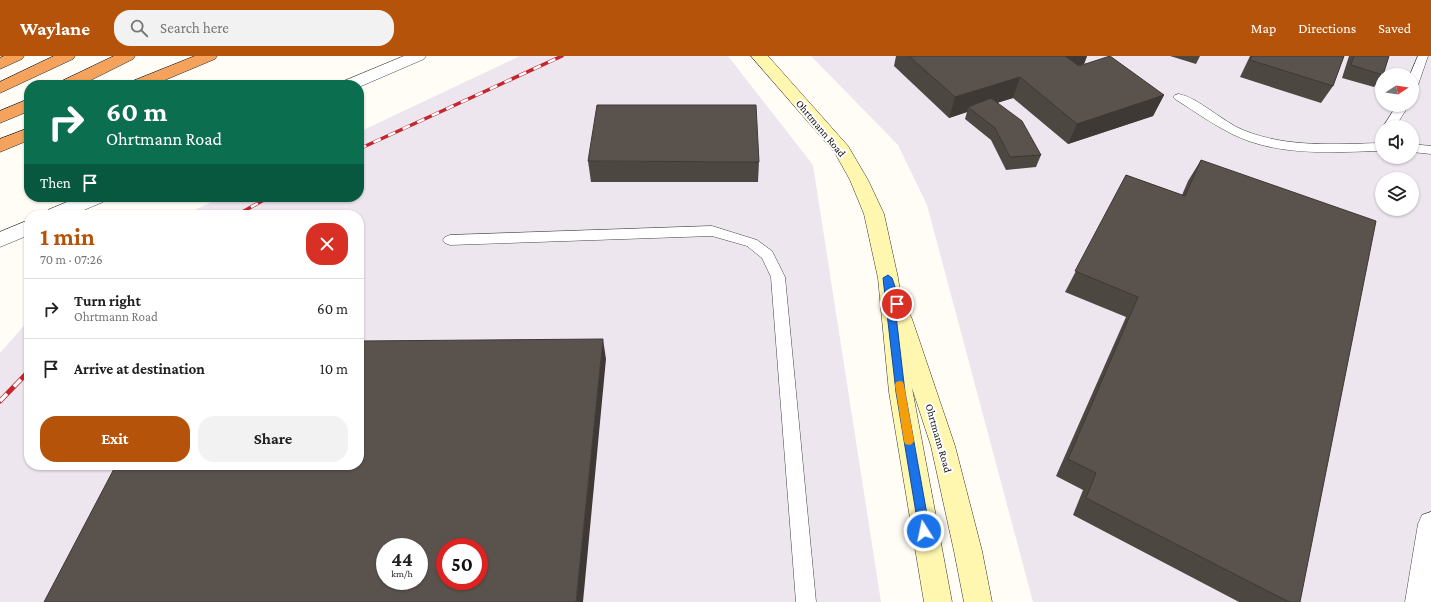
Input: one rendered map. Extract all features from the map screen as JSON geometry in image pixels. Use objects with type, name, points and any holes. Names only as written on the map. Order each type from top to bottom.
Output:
[{"type":"highway","points":[[0,64],[16,56]]},
{"type":"highway","points":[[0,88],[67,56]]},
{"type":"highway","points":[[78,80],[127,56]]},
{"type":"highway","points":[[151,80],[209,56]]},
{"type":"highway","points":[[0,118],[24,106]]},
{"type":"highway","points":[[0,146],[24,135]]},
{"type":"main road","name":"Ohrtmann Road","points":[[759,56],[842,150],[856,174],[874,214],[888,278],[943,446],[968,551],[978,602]]},
{"type":"main road","name":"Ohrtmann Road","points":[[888,278],[900,392],[938,602]]},
{"type":"main road","points":[[968,551],[995,602]]},
{"type":"street","points":[[362,80],[418,56]]},
{"type":"street","points":[[66,210],[85,202]]},
{"type":"street","points":[[0,240],[24,229]]},
{"type":"street","points":[[1419,602],[1431,524]]},
{"type":"lane","points":[[1418,68],[1423,56]]},
{"type":"lane","points":[[1178,97],[1237,132],[1262,140],[1286,146],[1315,148],[1375,147]]},
{"type":"lane","points":[[1419,149],[1431,150]]},
{"type":"lane","points":[[450,240],[712,231],[752,242],[767,255],[778,277],[806,602]]},
{"type":"shaded area","points":[[520,56],[728,56],[813,165],[881,602],[0,602],[0,353],[24,326],[24,470],[364,470],[364,210],[195,210],[211,202],[364,202],[364,130]]},
{"type":"shaded area","points":[[811,56],[1431,56],[1431,602],[1033,602],[927,205],[898,145]]},
{"type":"building","points":[[909,56],[1065,56],[1079,66],[1110,56],[1164,95],[1077,124],[1020,77],[955,97]]},
{"type":"building","points":[[1252,56],[1344,56],[1333,86],[1250,60]]},
{"type":"building","points":[[1354,56],[1389,56],[1385,68],[1375,68],[1375,72],[1351,65]]},
{"type":"building","points":[[991,98],[1022,121],[1041,155],[1010,157],[995,128],[968,107]]},
{"type":"building","points":[[597,105],[756,105],[759,162],[588,161]]},
{"type":"building","points":[[1201,160],[1376,221],[1300,602],[1289,602],[1086,498],[1096,473],[1068,459],[1138,297],[1075,271],[1126,175],[1185,196]]},
{"type":"building","points":[[603,339],[576,602],[44,602],[113,470],[364,470],[364,341]]},
{"type":"railway","points":[[364,147],[562,56]]},
{"type":"railway","points":[[246,210],[260,202]]},
{"type":"railway","points":[[0,401],[24,376]]},
{"type":"slow traffic","points":[[900,385],[909,441]]},
{"type":"route","points":[[897,304],[888,278],[900,392],[924,531]]}]
